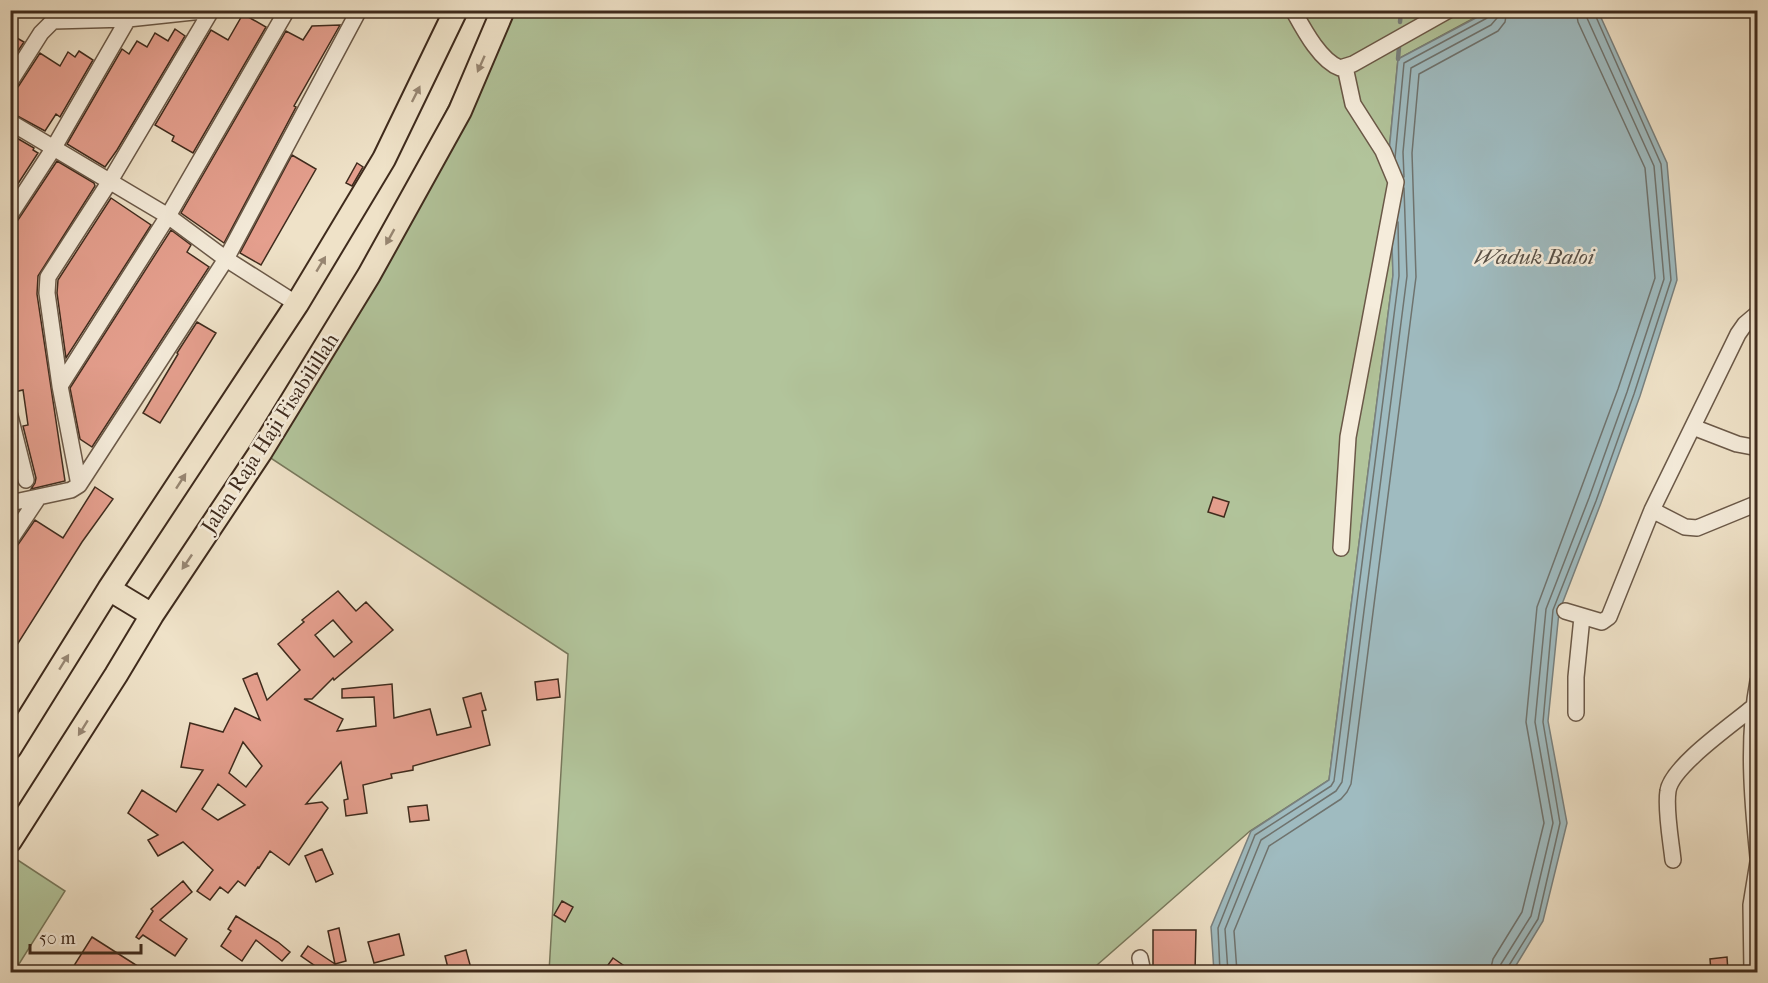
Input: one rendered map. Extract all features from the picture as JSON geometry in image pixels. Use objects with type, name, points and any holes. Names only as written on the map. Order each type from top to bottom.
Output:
[{"type":"main road","points":[[10,747],[109,589],[297,304],[384,159],[456,10]]},
{"type":"main road","name":"Jalan Raja Haji Fisabilillah","points":[[10,841],[98,705],[152,615],[260,453],[369,275],[460,111],[503,10]]},
{"type":"main road","points":[[109,589],[152,615]]},
{"type":"street","points":[[60,386],[168,216],[287,10]]},
{"type":"street","points":[[10,503],[71,490],[80,485],[226,259],[360,10]]},
{"type":"street","points":[[1293,10],[1309,38],[1331,64],[1340,68],[1449,10]]},
{"type":"street","points":[[80,485],[60,386],[47,293],[48,277],[110,181],[212,11]]},
{"type":"street","points":[[10,82],[41,33],[53,21],[128,19],[212,11]]},
{"type":"street","points":[[10,215],[53,149],[128,19]]},
{"type":"street","points":[[1341,548],[1348,437],[1396,182],[1383,152],[1353,104],[1345,67]]},
{"type":"street","points":[[10,122],[168,216],[226,259],[297,304]]},
{"type":"street","points":[[1565,611],[1602,622],[1609,617],[1652,510],[1738,334],[1745,324],[1758,313]]},
{"type":"street","points":[[11,421],[26,480]]},
{"type":"street","points":[[1693,427],[1737,444],[1758,448]]},
{"type":"street","points":[[10,540],[38,498]]},
{"type":"street","points":[[1652,510],[1685,527],[1697,528],[1758,503]]},
{"type":"street","points":[[1576,713],[1576,676],[1582,617]]},
{"type":"street","points":[[1758,681],[1752,708],[1754,804],[1758,856]]},
{"type":"street","points":[[1673,860],[1667,796],[1671,781],[1685,764],[1752,708]]},
{"type":"street","points":[[1752,972],[1758,862]]},
{"type":"green space","points":[[495,11],[1480,11],[1478,16],[1398,59],[1389,152],[1393,275],[1329,780],[1250,831],[1089,972],[549,972],[568,654],[251,445],[324,333],[415,175]]},
{"type":"green space","points":[[10,855],[65,891],[14,972],[10,972]]},
{"type":"water","name":"Waduk Baloi","points":[[1489,11],[1598,11],[1667,163],[1677,280],[1640,396],[1559,612],[1548,721],[1567,823],[1543,921],[1512,972],[1214,972],[1211,927],[1251,831],[1329,780],[1393,275],[1389,152],[1398,59]]},
{"type":"building","points":[[243,14],[266,27],[193,153],[172,141],[174,136],[155,125],[211,30],[228,40]]},
{"type":"building","points":[[340,25],[294,106],[296,107],[224,243],[181,213],[286,31],[303,40],[312,26]]},
{"type":"building","points":[[175,29],[185,36],[105,167],[67,144],[122,49],[129,54],[137,41],[147,47],[155,33],[168,41]]},
{"type":"building","points":[[10,34],[24,42],[10,63]]},
{"type":"building","points":[[79,51],[93,60],[60,117],[56,114],[45,131],[10,112],[10,92],[18,87],[40,53],[60,66],[68,52],[75,57]]},
{"type":"building","points":[[10,134],[34,148],[33,150],[38,153],[10,196]]},
{"type":"building","points":[[292,155],[316,169],[261,265],[240,253]]},
{"type":"building","points":[[57,161],[94,183],[95,186],[38,276],[37,294],[65,481],[31,489],[36,478],[23,426],[28,425],[23,390],[14,392],[10,372],[10,319],[15,318],[10,293],[10,225],[18,220]]},
{"type":"building","points":[[357,163],[363,167],[352,186],[346,183]]},
{"type":"building","points":[[111,198],[151,225],[66,358],[57,293],[58,280]]},
{"type":"building","points":[[171,230],[191,245],[187,252],[209,267],[92,447],[80,439],[70,388]]},
{"type":"building","points":[[197,322],[216,333],[160,423],[143,413]]},
{"type":"building","points":[[95,487],[113,499],[82,542],[10,656],[10,556],[35,520],[63,538]]},
{"type":"building","points":[[1213,497],[1229,502],[1224,517],[1208,512]]},
{"type":"building","points":[[338,591],[356,611],[366,602],[393,630],[334,680],[333,678],[312,699],[304,699],[343,719],[337,731],[376,726],[374,697],[342,698],[342,689],[392,684],[394,718],[430,709],[437,735],[471,727],[463,698],[481,693],[486,710],[482,711],[490,745],[413,766],[413,770],[391,774],[392,778],[363,785],[367,813],[346,816],[344,800],[348,799],[341,762],[306,804],[322,802],[328,808],[289,865],[270,851],[245,886],[238,881],[228,893],[220,887],[210,900],[197,891],[213,870],[183,842],[158,856],[148,840],[158,835],[128,813],[142,790],[176,812],[203,770],[181,767],[190,723],[223,732],[235,708],[260,720],[243,679],[257,673],[267,700],[300,670],[278,644],[304,622],[302,620]],"holes":[[[333,620],[352,642],[334,657],[315,635]],[[243,742],[262,766],[246,787],[229,773]],[[218,784],[245,805],[218,820],[202,809]]]},
{"type":"building","points":[[558,679],[560,697],[537,700],[535,682]]},
{"type":"building","points":[[427,805],[429,820],[410,822],[408,807]]},
{"type":"building","points":[[322,849],[333,874],[316,882],[305,856]]},
{"type":"building","points":[[183,881],[192,892],[160,920],[187,939],[175,956],[143,935],[139,939],[136,937],[153,911],[151,909]]},
{"type":"building","points":[[562,901],[573,907],[565,922],[554,915]]},
{"type":"building","points":[[236,916],[290,952],[282,961],[256,940],[242,961],[221,946],[231,931],[228,929]]},
{"type":"building","points":[[339,928],[346,961],[335,964],[328,931]]},
{"type":"building","points":[[1153,930],[1196,930],[1195,972],[1153,972]]},
{"type":"building","points":[[399,934],[404,955],[374,963],[368,942]]},
{"type":"building","points":[[92,937],[147,972],[70,972]]},
{"type":"building","points":[[308,946],[347,972],[315,972],[318,968],[301,956]]},
{"type":"building","points":[[466,950],[472,972],[449,972],[445,956]]},
{"type":"building","points":[[1727,957],[1728,972],[1711,972],[1710,959]]},
{"type":"building","points":[[613,958],[633,972],[603,972]]},
{"type":"waterway","points":[[1400,22],[1401,10]]},
{"type":"waterway","points":[[1398,59],[1399,47]]}]
